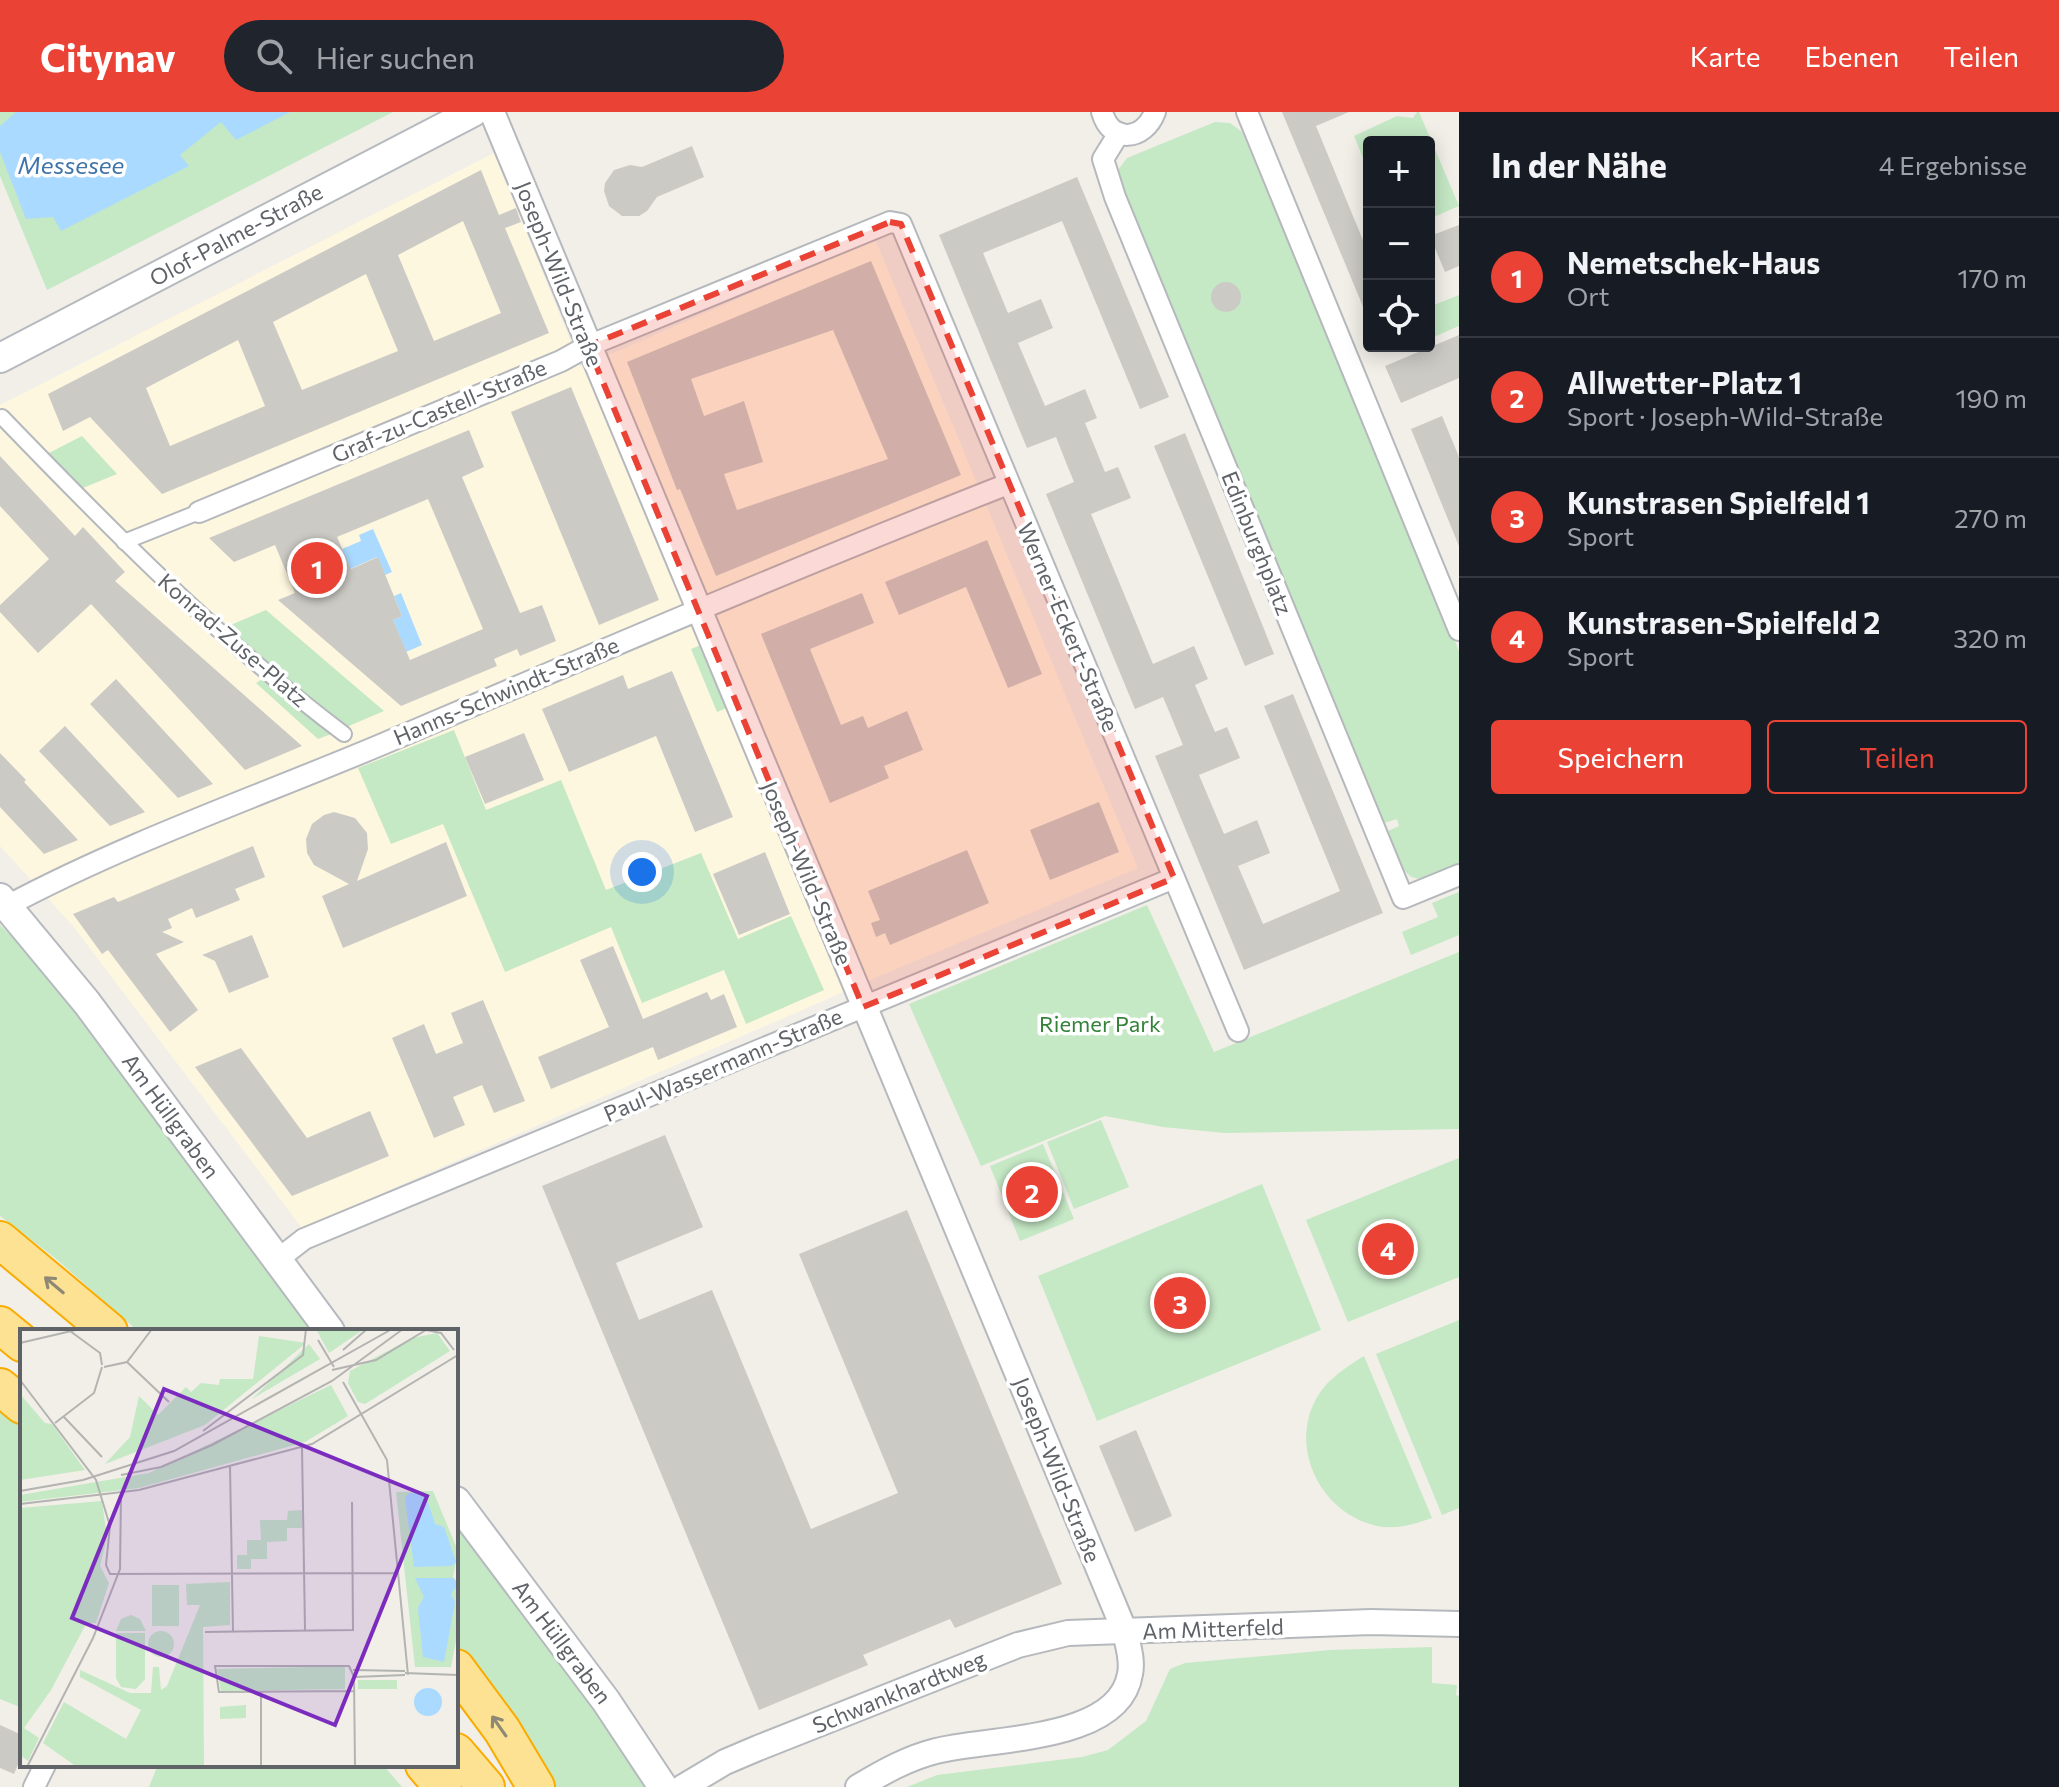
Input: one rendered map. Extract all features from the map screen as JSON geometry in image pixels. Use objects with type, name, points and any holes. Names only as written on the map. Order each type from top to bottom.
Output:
[{"type":"highway","points":[[0,1240],[107,1329]]},
{"type":"highway","points":[[0,1325],[20,1341]]},
{"type":"highway","points":[[0,1367],[20,1382]]},
{"type":"highway","points":[[0,1387],[20,1403]]},
{"type":"highway","points":[[458,1671],[502,1730],[536,1787]]},
{"type":"highway","points":[[458,1754],[486,1787]]},
{"type":"highway","points":[[426,1767],[443,1787]]},
{"type":"main road","name":"Olof-Palme-Straße","points":[[0,358],[473,112]]},
{"type":"main road","name":"Am Hüllgraben","points":[[2,902],[87,1003],[329,1329]]},
{"type":"main road","name":"Am Hüllgraben","points":[[458,1504],[606,1701],[663,1787]]},
{"type":"street","name":"Joseph-Wild-Straße","points":[[492,112],[1125,1632]]},
{"type":"street","points":[[1102,112],[1109,127],[1130,135],[1141,132],[1150,124],[1155,112]]},
{"type":"street","points":[[1247,112],[1450,586],[1459,630]]},
{"type":"street","name":"Edinburghplatz","points":[[1119,133],[1103,159],[1115,197],[1403,898],[1459,875]]},
{"type":"street","name":"Graf-zu-Castell-Straße","points":[[199,512],[561,361],[588,346],[890,222],[901,224]]},
{"type":"street","name":"Werner-Eckert-Straße","points":[[901,224],[1238,1031]]},
{"type":"street","name":"Konrad-Zuse-Platz","points":[[2,417],[124,542],[257,665],[344,734]]},
{"type":"street","name":"Hanns-Schwindt-Straße","points":[[2,902],[698,609],[1008,484]]},
{"type":"street","points":[[124,542],[199,512]]},
{"type":"street","name":"Paul-Wassermann-Straße","points":[[277,1260],[304,1239],[1174,878]]},
{"type":"street","name":"Am Mitterfeld","points":[[858,1787],[894,1766],[927,1753],[1057,1730],[1103,1715],[1120,1699],[1130,1676],[1131,1662],[1125,1632],[1371,1622],[1459,1624]]},
{"type":"street","name":"Schwankhardtweg","points":[[683,1787],[725,1762],[1018,1645],[1082,1631],[1125,1632]]},
{"type":"street","points":[[34,1787],[44,1767]]},
{"type":"highlighted area","points":[[890,222],[901,224],[1174,878],[863,1007],[588,346]]},
{"type":"shaded area","points":[[494,153],[581,367],[875,239],[1138,868],[887,973],[302,1228],[73,926],[0,846],[0,405]]},
{"type":"green space","points":[[0,112],[393,112],[47,290],[0,176]]},
{"type":"green space","points":[[1419,112],[1429,136],[1363,136],[1363,158],[1354,136],[1397,116],[1413,118]]},
{"type":"green space","points":[[1215,122],[1230,123],[1242,132],[1459,651],[1459,867],[1428,878],[1410,876],[1400,861],[1388,831],[1399,826],[1397,819],[1384,823],[1117,184],[1118,170],[1127,158]]},
{"type":"green space","points":[[1435,150],[1459,206],[1435,216]]},
{"type":"green space","points":[[1459,295],[1459,326],[1435,336],[1435,305]]},
{"type":"green space","points":[[82,436],[117,474],[78,490],[45,455]]},
{"type":"green space","points":[[266,610],[384,711],[344,728],[221,629]]},
{"type":"green space","points":[[703,644],[729,707],[717,712],[691,649]]},
{"type":"green space","points":[[264,678],[334,733],[318,739],[256,683]]},
{"type":"green space","points":[[454,730],[486,810],[561,780],[606,890],[701,853],[738,939],[791,916],[824,990],[746,1024],[724,970],[642,1003],[611,927],[505,972],[443,824],[391,844],[358,768]]},
{"type":"green space","points":[[1459,892],[1459,935],[1411,955],[1402,932],[1438,917],[1432,903]]},
{"type":"green space","name":"Riemer Park","points":[[1147,905],[1214,1052],[1459,952],[1459,1129],[1225,1133],[1163,1127],[1105,1116],[981,1166],[909,1004]]},
{"type":"green space","points":[[0,925],[25,950],[85,1026],[312,1329],[136,1329],[55,1258],[0,1216]]},
{"type":"green space","points":[[1101,1120],[1129,1187],[1074,1209],[1047,1142]]},
{"type":"green space","points":[[1043,1144],[1074,1219],[1020,1241],[990,1166]]},
{"type":"green space","points":[[1459,1158],[1459,1277],[1348,1322],[1306,1220]]},
{"type":"green space","points":[[1262,1184],[1321,1330],[1097,1421],[1038,1276]]},
{"type":"green space","points":[[1459,1320],[1459,1508],[1442,1515],[1376,1354]]},
{"type":"green space","points":[[1364,1356],[1432,1518],[1391,1527],[1377,1526],[1356,1518],[1337,1506],[1312,1470],[1307,1449],[1307,1427],[1313,1406],[1329,1382]]},
{"type":"green space","points":[[0,1407],[20,1422],[20,1707],[0,1699]]},
{"type":"green space","points":[[458,1524],[597,1706],[651,1787],[551,1787],[491,1689],[458,1647]]},
{"type":"green space","points":[[1432,1647],[1432,1683],[1457,1685],[1459,1787],[907,1787],[937,1775],[1082,1757],[1108,1750],[1146,1721],[1170,1669],[1185,1663],[1330,1650]]},
{"type":"green space","points":[[157,1767],[385,1767],[402,1787],[149,1787]]},
{"type":"water","name":"Messesee","points":[[16,112],[290,112],[236,140],[221,122],[180,155],[189,166],[61,231],[53,217],[26,219],[0,152],[0,126]]},
{"type":"water","points":[[373,529],[392,572],[385,575],[377,557],[350,569],[342,549],[361,541],[359,535]]},
{"type":"water","points":[[401,593],[422,645],[406,652],[393,620],[402,616],[394,596]]},
{"type":"building","points":[[1282,112],[1349,112],[1316,126],[1363,240],[1363,307]]},
{"type":"building","points":[[692,146],[704,177],[657,197],[639,216],[622,216],[609,206],[605,183],[614,170],[630,165],[642,167]]},
{"type":"building","points":[[481,170],[499,215],[516,208],[521,222],[505,228],[549,333],[162,494],[90,417],[63,431],[48,394]],"holes":[[[463,221],[501,313],[434,341],[398,255]],[[366,274],[398,351],[302,390],[273,322]],[[238,340],[265,406],[170,446],[146,388]]]},
{"type":"building","points":[[1077,177],[1169,397],[1140,409],[1062,221],[983,253],[1008,313],[1041,299],[1053,328],[1018,343],[1045,406],[1085,389],[1097,418],[1085,423],[1105,472],[1118,467],[1131,498],[1091,514],[1153,664],[1194,646],[1208,679],[1195,685],[1215,732],[1227,727],[1240,758],[1199,775],[1224,834],[1257,820],[1270,853],[1238,866],[1263,924],[1340,891],[1264,706],[1293,694],[1383,913],[1244,970],[1155,756],[1183,745],[1163,697],[1135,709],[1046,494],[1074,482],[1056,437],[1027,448],[939,235]]},
{"type":"building","points":[[1459,225],[1459,266],[1445,272],[1435,248],[1435,234]]},
{"type":"building","points":[[871,261],[961,475],[716,576],[680,489],[677,490],[627,362]],"holes":[[[833,330],[888,459],[737,510],[724,474],[763,462],[744,401],[704,416],[691,379]]]},
{"type":"building","points":[[1226,282],[1237,286],[1241,297],[1237,308],[1226,312],[1215,308],[1211,297],[1215,286]]},
{"type":"building","points":[[1459,335],[1459,378],[1401,403],[1385,366],[1418,352],[1435,352],[1435,345]]},
{"type":"building","points":[[571,387],[659,600],[599,625],[511,412]]},
{"type":"building","points":[[1442,416],[1459,457],[1459,546],[1411,429]]},
{"type":"building","points":[[469,430],[484,467],[462,477],[520,613],[542,605],[556,641],[520,656],[517,649],[494,659],[497,666],[401,706],[278,600],[295,593],[275,545],[234,562],[209,538]],"holes":[[[428,499],[483,629],[410,660],[393,620],[402,616],[378,557],[351,569],[337,537]]]},
{"type":"building","points":[[1185,433],[1274,654],[1245,666],[1154,446]]},
{"type":"building","points":[[0,456],[75,536],[83,527],[125,572],[115,581],[302,746],[245,770],[91,604],[38,653],[0,612],[0,605],[49,559],[0,506]]},
{"type":"building","points":[[987,540],[1042,674],[1008,688],[966,587],[899,615],[885,582]]},
{"type":"building","points":[[862,593],[874,623],[810,649],[841,725],[863,716],[868,728],[907,711],[923,750],[884,766],[889,778],[830,803],[761,634]]},
{"type":"building","points":[[672,671],[733,817],[695,832],[656,736],[569,772],[542,709],[623,675],[628,689]]},
{"type":"building","points":[[116,679],[213,784],[178,798],[90,704]]},
{"type":"building","points":[[65,726],[145,812],[110,826],[39,751]]},
{"type":"building","points":[[524,733],[544,780],[485,804],[465,757]]},
{"type":"building","points":[[0,753],[78,840],[44,854],[0,807]]},
{"type":"building","points":[[1099,802],[1119,852],[1050,880],[1030,830]]},
{"type":"building","points":[[334,812],[355,818],[367,833],[368,849],[357,881],[446,842],[467,896],[343,948],[322,896],[349,884],[314,865],[307,853],[306,839],[312,824]]},
{"type":"building","points":[[253,846],[265,877],[235,889],[240,900],[196,918],[192,908],[168,919],[172,928],[162,932],[184,942],[156,954],[198,1010],[170,1032],[108,950],[102,954],[73,914],[114,897],[118,902]]},
{"type":"building","points":[[967,850],[989,903],[890,945],[885,933],[876,937],[871,923],[880,920],[868,891]]},
{"type":"building","points":[[765,852],[790,914],[739,935],[713,874]]},
{"type":"building","points":[[252,935],[269,977],[229,993],[215,961],[202,955]]},
{"type":"building","points":[[613,946],[643,1019],[707,992],[711,1000],[724,994],[737,1027],[658,1060],[653,1047],[551,1089],[538,1057],[609,1027],[580,960]]},
{"type":"building","points":[[483,1000],[525,1101],[494,1113],[482,1085],[453,1097],[465,1125],[434,1138],[392,1038],[424,1024],[436,1054],[463,1043],[451,1013]]},
{"type":"building","points":[[241,1048],[307,1138],[370,1111],[389,1156],[292,1196],[195,1067]]},
{"type":"building","points":[[665,1135],[703,1227],[616,1263],[639,1320],[712,1290],[811,1529],[898,1493],[799,1254],[907,1210],[1062,1584],[955,1628],[950,1619],[863,1655],[868,1665],[759,1710],[542,1186]]},
{"type":"building","points":[[1136,1430],[1172,1516],[1135,1532],[1099,1446]]},
{"type":"building","points":[[0,1725],[20,1734],[20,1760],[14,1774],[0,1768]]},
{"type":"place","name":"Nemetschek-Haus","points":[[317,568]]},
{"type":"place","name":"Allwetter-Platz 1","points":[[1032,1192]]},
{"type":"place","name":"Kunstrasen-Spielfeld 2","points":[[1388,1249]]},
{"type":"place","name":"Kunstrasen Spielfeld 1","points":[[1180,1303]]}]
